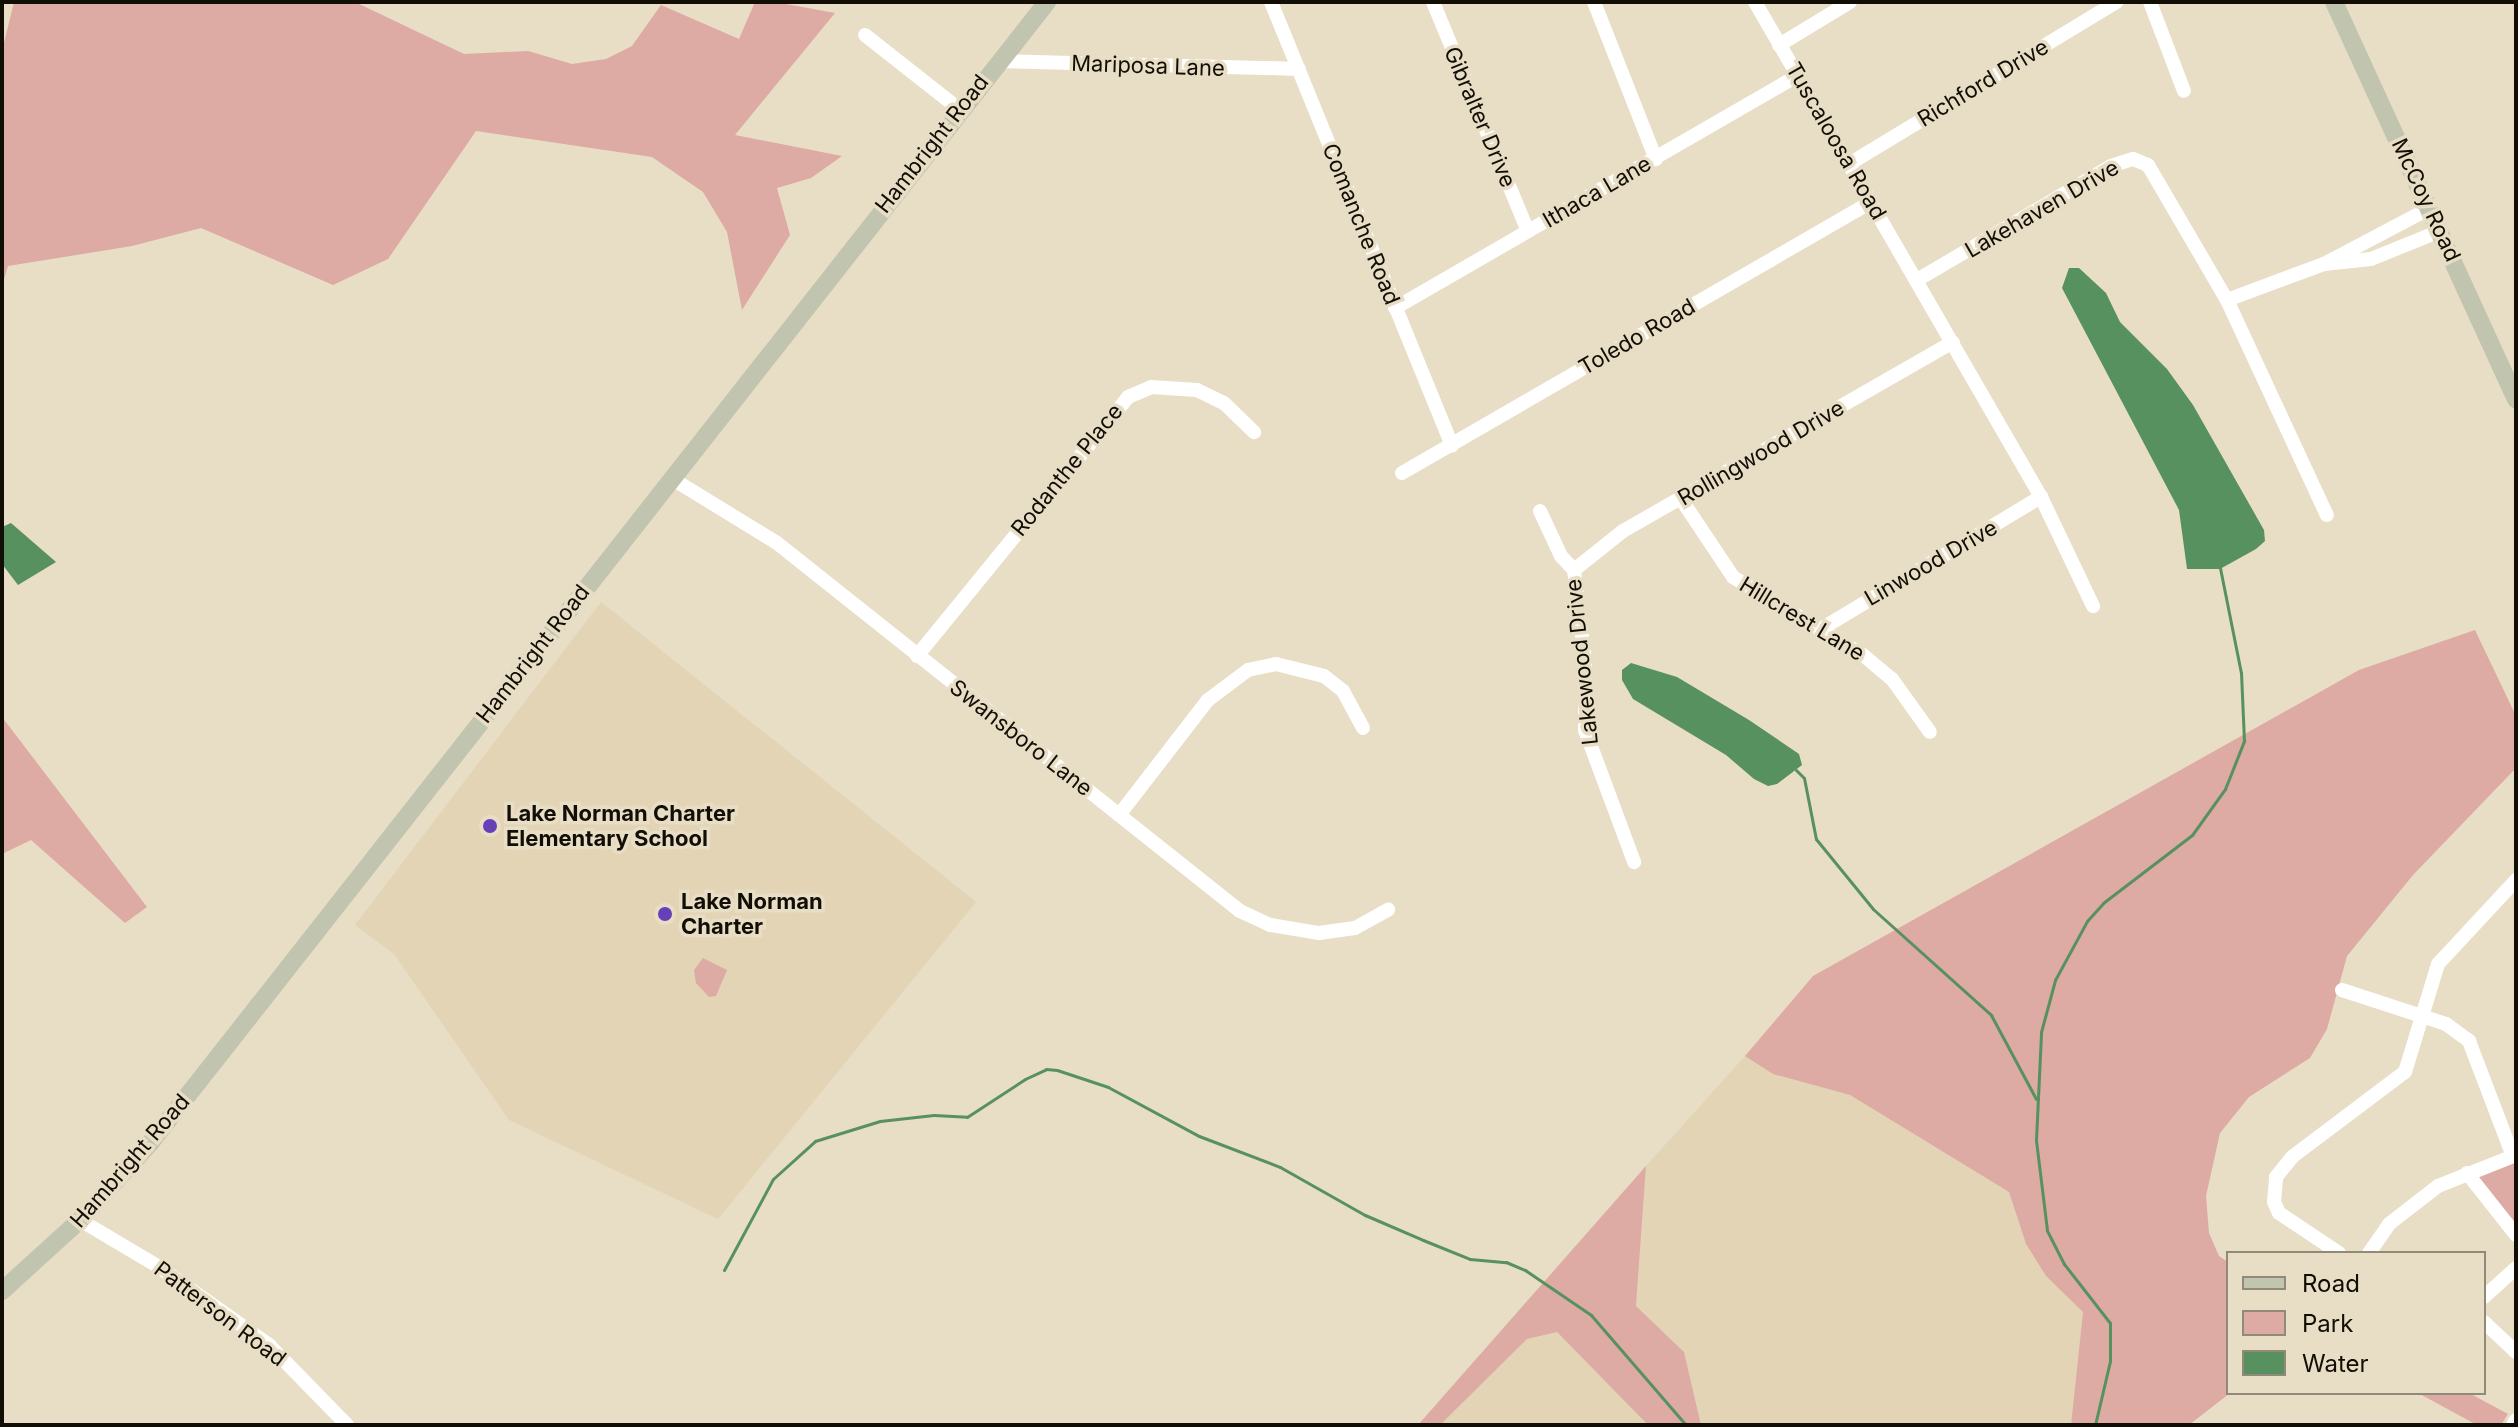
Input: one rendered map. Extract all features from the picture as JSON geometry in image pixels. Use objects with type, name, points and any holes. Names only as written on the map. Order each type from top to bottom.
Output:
[{"type":"main road","name":"McCoy Road","points":[[2334,2],[2516,399]]},
{"type":"main road","name":"Hambright Road","points":[[2,1291],[80,1220],[151,1142],[1044,3]]},
{"type":"street","name":"Comanche Road","points":[[1271,2],[1452,445]]},
{"type":"street","name":"Gibralter Drive","points":[[1433,2],[1528,231]]},
{"type":"street","points":[[1594,2],[1656,159]]},
{"type":"street","name":"Tuscaloosa Road","points":[[1755,2],[1917,280]]},
{"type":"street","points":[[1779,45],[1850,2]]},
{"type":"street","name":"Richford Drive","points":[[1849,164],[2117,2]]},
{"type":"street","points":[[2150,2],[2184,91]]},
{"type":"street","points":[[865,35],[959,109]]},
{"type":"street","name":"Mariposa Lane","points":[[998,61],[1299,69]]},
{"type":"street","name":"Ithaca Lane","points":[[1395,308],[1797,76]]},
{"type":"street","name":"Lakehaven Drive","points":[[1917,280],[2111,166],[2133,159],[2155,172],[2227,300],[2327,515]]},
{"type":"street","name":"Toledo Road","points":[[1402,473],[1871,202]]},
{"type":"street","points":[[2227,300],[2324,264],[2430,208]]},
{"type":"street","points":[[2324,264],[2371,259],[2440,231]]},
{"type":"street","points":[[1917,280],[2041,497],[2093,606]]},
{"type":"street","name":"Rollingwood Drive","points":[[1574,570],[1589,554],[1953,342]]},
{"type":"street","name":"Rodanthe Place","points":[[917,656],[1128,397],[1151,387],[1197,390],[1224,403],[1254,432]]},
{"type":"street","name":"Swansboro Lane","points":[[671,478],[777,543],[1240,911],[1270,925],[1304,933],[1339,931],[1366,924],[1388,910]]},
{"type":"street","name":"Linwood Drive","points":[[1821,629],[2041,497]]},
{"type":"street","name":"Hillcrest Lane","points":[[1681,499],[1733,577],[1821,629],[1892,679],[1930,732]]},
{"type":"street","name":"Lakewood Drive","points":[[1540,511],[1561,556],[1574,570],[1585,660],[1585,730],[1634,862]]},
{"type":"street","points":[[1119,815],[1208,700],[1248,670],[1291,665],[1324,676],[1343,691],[1363,728]]},
{"type":"street","points":[[2336,1251],[2279,1213],[2276,1177],[2292,1157],[2405,1072],[2438,964],[2513,888]]},
{"type":"street","points":[[2342,990],[2455,1028],[2469,1041],[2515,1156],[2438,1186],[2382,1232],[2370,1251]]},
{"type":"street","points":[[2467,1173],[2516,1235]]},
{"type":"street","name":"Patterson Road","points":[[80,1220],[159,1267],[269,1345],[347,1425]]},
{"type":"street","points":[[2486,1295],[2516,1268]]},
{"type":"street","points":[[2486,1324],[2516,1352]]},
{"type":"street","points":[[2513,1425],[2516,1420]]},
{"type":"shaded area","name":"Lake Norman Charter","points":[[601,602],[976,902],[718,1219],[509,1120],[394,954],[355,925]]},
{"type":"shaded area","points":[[1745,1056],[1773,1074],[1850,1095],[2009,1192],[2026,1244],[2046,1276],[2083,1311],[2071,1425],[1701,1425],[1684,1352],[1636,1306],[1646,1166]]},
{"type":"shaded area","points":[[1557,1332],[1648,1425],[1440,1425],[1527,1339]]},
{"type":"green space","points":[[14,2],[355,2],[464,54],[528,51],[572,64],[606,59],[632,46],[661,5],[739,39],[755,2],[775,2],[835,13],[735,135],[842,156],[811,178],[777,188],[790,235],[742,310],[727,232],[703,192],[652,157],[476,131],[388,259],[333,285],[201,228],[132,246],[8,266],[2,286],[2,51]]},
{"type":"green space","points":[[2475,630],[2516,716],[2516,768],[2413,875],[2347,956],[2327,1029],[2310,1058],[2249,1097],[2220,1133],[2206,1196],[2209,1233],[2219,1256],[2226,1261],[2227,1395],[2189,1425],[2071,1425],[2083,1312],[2046,1276],[2026,1244],[2009,1192],[1850,1095],[1773,1074],[1745,1056],[1813,976],[2359,670]]},
{"type":"green space","points":[[2,717],[147,907],[125,923],[31,840],[2,854]]},
{"type":"green space","points":[[703,958],[727,970],[716,996],[709,997],[696,983],[694,970]]},
{"type":"green space","points":[[2516,1155],[2516,1235],[2467,1173]]},
{"type":"green space","points":[[1646,1166],[1636,1306],[1684,1352],[1701,1425],[1648,1425],[1557,1332],[1527,1339],[1440,1425],[1418,1425]]},
{"type":"green space","points":[[2422,1395],[2473,1395],[2508,1414],[2501,1425],[2477,1425]]},
{"type":"water","points":[[2069,268],[2079,268],[2106,293],[2120,322],[2167,369],[2193,405],[2264,530],[2265,541],[2256,549],[2220,569],[2187,569],[2179,510],[2062,288]]},
{"type":"water","points":[[11,523],[56,562],[18,585],[2,564],[2,527]]},
{"type":"water","points":[[1631,663],[1677,677],[1799,754],[1802,765],[1777,784],[1768,786],[1754,779],[1726,755],[1633,699],[1622,680],[1622,670]]},
{"type":"waterway","points":[[2095,1425],[2110,1361],[2110,1323],[2064,1264],[2047,1230],[2036,1140],[2041,1032],[2055,980],[2087,921],[2103,903],[2192,835],[2225,789],[2244,741],[2241,673],[2220,568]]},
{"type":"waterway","points":[[1796,770],[1804,778],[1816,839],[1873,909],[1991,1015],[2036,1099]]},
{"type":"waterway","points":[[724,1270],[773,1179],[815,1141],[880,1121],[934,1115],[967,1117],[1025,1079],[1046,1069],[1057,1070],[1108,1087],[1199,1136],[1280,1167],[1365,1215],[1423,1240],[1470,1259],[1506,1262],[1525,1270],[1591,1315],[1686,1425]]},
{"type":"place","name":"Lake Norman Charter Elementary School","points":[[490,826]]},
{"type":"place","name":"Lake Norman Charter","points":[[665,914]]}]
